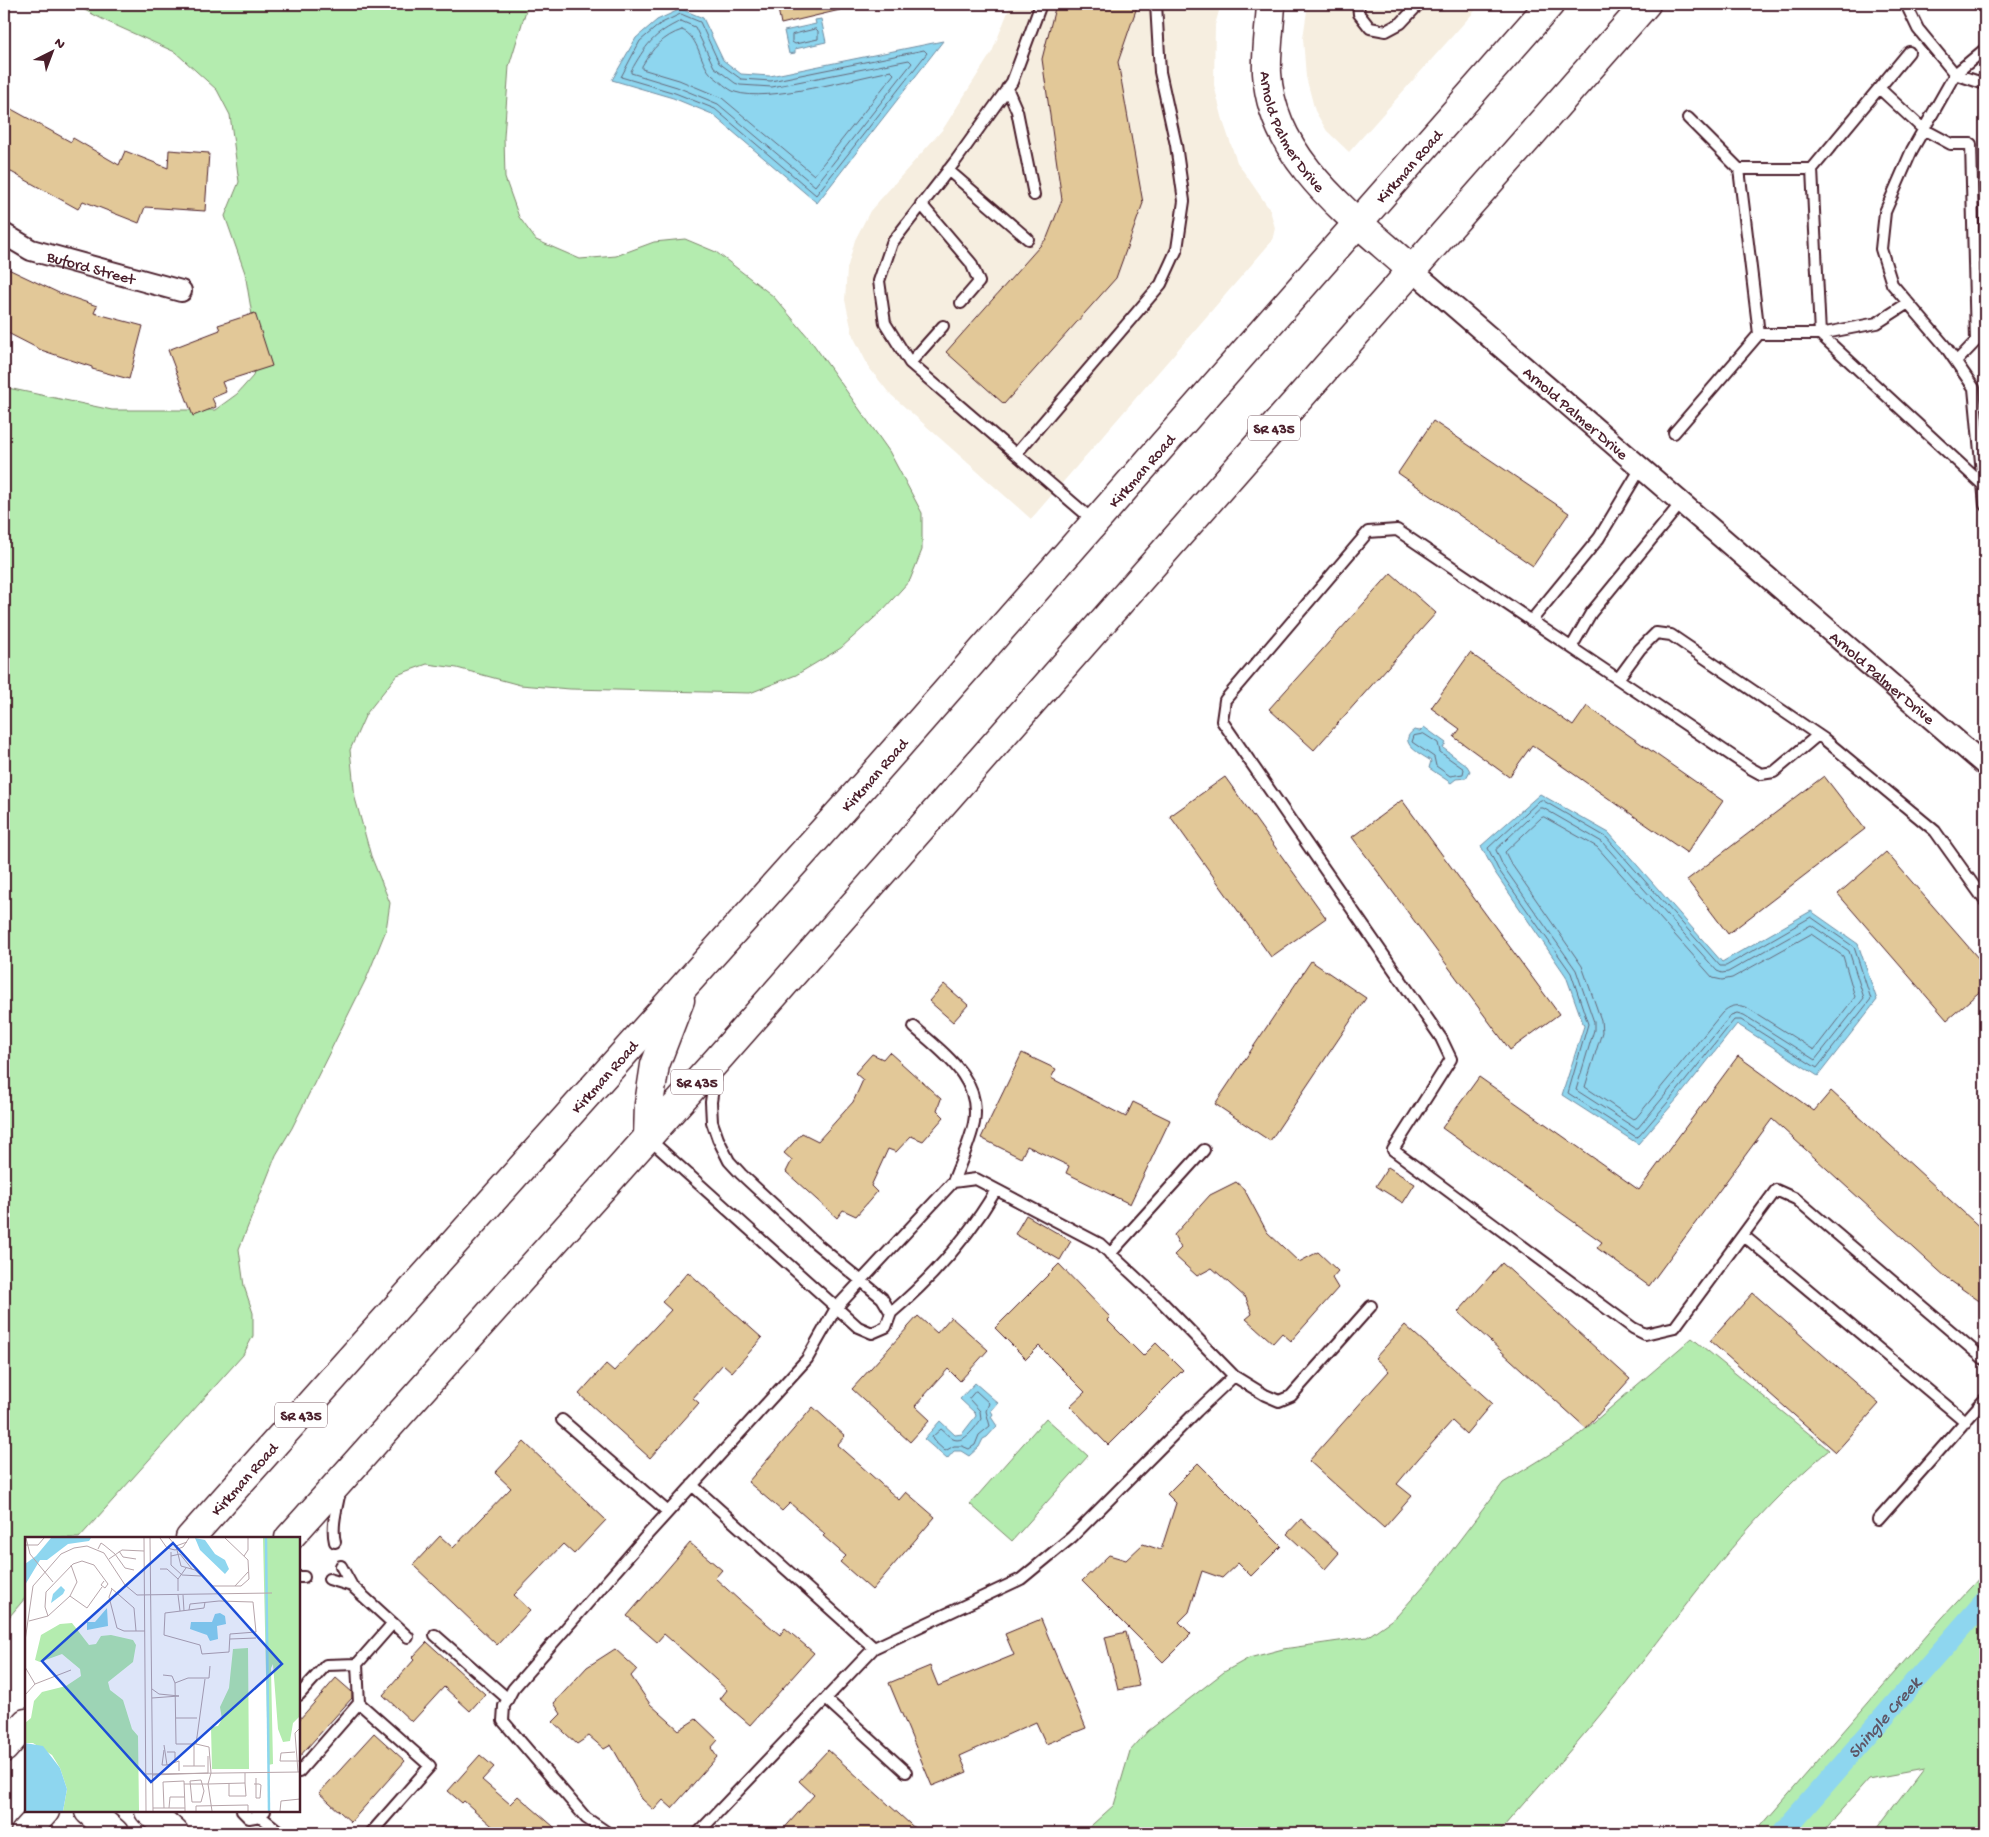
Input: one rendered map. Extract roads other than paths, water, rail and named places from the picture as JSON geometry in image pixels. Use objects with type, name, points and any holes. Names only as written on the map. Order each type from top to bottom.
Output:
[{"type":"main road","name":"Arnold Palmer Drive","points":[[1271,4],[1267,72],[1272,104],[1288,142],[1311,176],[1328,195],[1413,270]]},
{"type":"main road","name":"Kirkman Road","points":[[191,1537],[866,783],[1550,4]]},
{"type":"main road","name":"SR 435","points":[[290,1537],[718,1059],[1646,4]]},
{"type":"main road","points":[[648,1137],[649,1104],[655,1065],[686,985]]},
{"type":"main road","points":[[24,1833],[44,1812]]},
{"type":"main road","points":[[90,1812],[114,1833]]},
{"type":"main road","points":[[150,1812],[174,1833]]},
{"type":"street","name":"Buford Street","points":[[4,234],[31,250],[181,291]]},
{"type":"street","name":"Arnold Palmer Drive","points":[[1413,270],[1985,765]]},
{"type":"lane","points":[[1041,4],[1012,82],[892,243],[879,281],[885,323],[910,363],[1095,523]]},
{"type":"lane","points":[[1016,454],[1161,284],[1177,249],[1184,201],[1176,144],[1160,72],[1156,4]]},
{"type":"lane","points":[[1358,4],[1359,14],[1370,28],[1386,30],[1401,23],[1419,4]]},
{"type":"lane","points":[[1906,4],[1918,29],[1955,74],[1985,84]]},
{"type":"lane","points":[[1985,49],[1955,74],[1912,150],[1884,212],[1880,248],[1892,284],[1945,346],[1974,388],[1985,505]]},
{"type":"lane","points":[[1909,52],[1812,168],[1820,334],[1983,485]]},
{"type":"lane","points":[[1007,88],[1017,111],[1034,195]]},
{"type":"lane","points":[[1879,88],[1923,130],[1951,144],[1971,144],[1976,341],[1956,362]]},
{"type":"lane","points":[[1674,432],[1759,334],[1739,169],[1688,118]]},
{"type":"lane","points":[[1739,169],[1812,168]]},
{"type":"lane","points":[[948,170],[1028,239]]},
{"type":"lane","points":[[921,204],[971,263],[979,282],[961,303]]},
{"type":"lane","points":[[1759,334],[1820,334],[1877,323],[1908,302]]},
{"type":"lane","points":[[910,363],[943,326]]},
{"type":"lane","points":[[1531,621],[1599,538],[1641,468]]},
{"type":"lane","points":[[1572,646],[1591,613],[1681,503]]},
{"type":"lane","points":[[1818,735],[1774,772],[1761,774],[1397,530],[1368,532],[1225,700],[1222,721],[1441,1038],[1451,1059],[1393,1150],[1633,1328],[1645,1334],[1675,1328],[1776,1190],[1796,1199],[1985,1360]]},
{"type":"lane","points":[[1618,679],[1640,649],[1656,634],[1671,635],[1818,735],[1935,831],[1985,901]]},
{"type":"lane","points":[[608,1833],[586,1818],[503,1721],[504,1706],[513,1688],[692,1485],[807,1359],[836,1308],[953,1182],[974,1124],[975,1099],[962,1070],[914,1026]]},
{"type":"lane","points":[[718,1059],[713,1084],[712,1122],[718,1139],[730,1161],[741,1174],[784,1214],[882,1298],[891,1313]]},
{"type":"lane","points":[[648,1137],[836,1308],[858,1327],[872,1333],[886,1328],[891,1313],[918,1290],[979,1219],[996,1190]]},
{"type":"lane","points":[[1110,1254],[1204,1150]]},
{"type":"lane","points":[[953,1182],[976,1179],[1100,1244],[1158,1299],[1234,1376],[1265,1395],[1279,1401],[1291,1396],[1371,1306]]},
{"type":"lane","points":[[1743,1234],[1966,1422]]},
{"type":"lane","points":[[698,1833],[874,1648],[1021,1579],[1072,1537],[1234,1376]]},
{"type":"lane","points":[[1878,1520],[1985,1399]]},
{"type":"lane","points":[[562,1420],[668,1512]]},
{"type":"lane","points":[[335,1542],[333,1536],[343,1478]]},
{"type":"lane","points":[[692,1485],[874,1648]]},
{"type":"lane","points":[[340,1566],[352,1586],[408,1637]]},
{"type":"lane","points":[[329,1579],[352,1586]]},
{"type":"lane","points":[[300,1771],[359,1704],[357,1664],[393,1622]]},
{"type":"lane","points":[[435,1635],[508,1698]]},
{"type":"lane","points":[[300,1694],[326,1665],[357,1664]]},
{"type":"lane","points":[[826,1699],[906,1772]]},
{"type":"lane","points":[[359,1704],[430,1766],[371,1833]]},
{"type":"lane","points":[[243,1812],[249,1818],[263,1813],[280,1833]]},
{"type":"water","points":[[681,9],[703,18],[723,60],[741,74],[770,76],[943,41],[817,203],[712,114],[673,98],[612,80],[636,38],[657,20]]},
{"type":"water","points":[[821,19],[826,42],[795,49],[795,53],[789,54],[784,31],[816,24],[815,20]]},
{"type":"water","points":[[1424,727],[1446,743],[1443,748],[1467,766],[1470,771],[1466,778],[1456,779],[1451,783],[1429,768],[1431,761],[1412,748],[1409,744],[1409,735],[1414,730],[1420,731]]},
{"type":"water","points":[[1540,794],[1609,833],[1722,962],[1811,911],[1858,944],[1877,1000],[1818,1076],[1737,1024],[1678,1098],[1638,1144],[1562,1095],[1584,1026],[1566,976],[1494,871],[1481,846]]},
{"type":"water","points":[[975,1383],[998,1403],[991,1411],[993,1414],[991,1417],[997,1426],[969,1456],[961,1451],[954,1451],[947,1459],[924,1439],[940,1421],[955,1435],[962,1434],[976,1416],[960,1399]]},
{"type":"waterway","name":"Shingle Creek","points":[[1782,1833],[1985,1601]]}]
